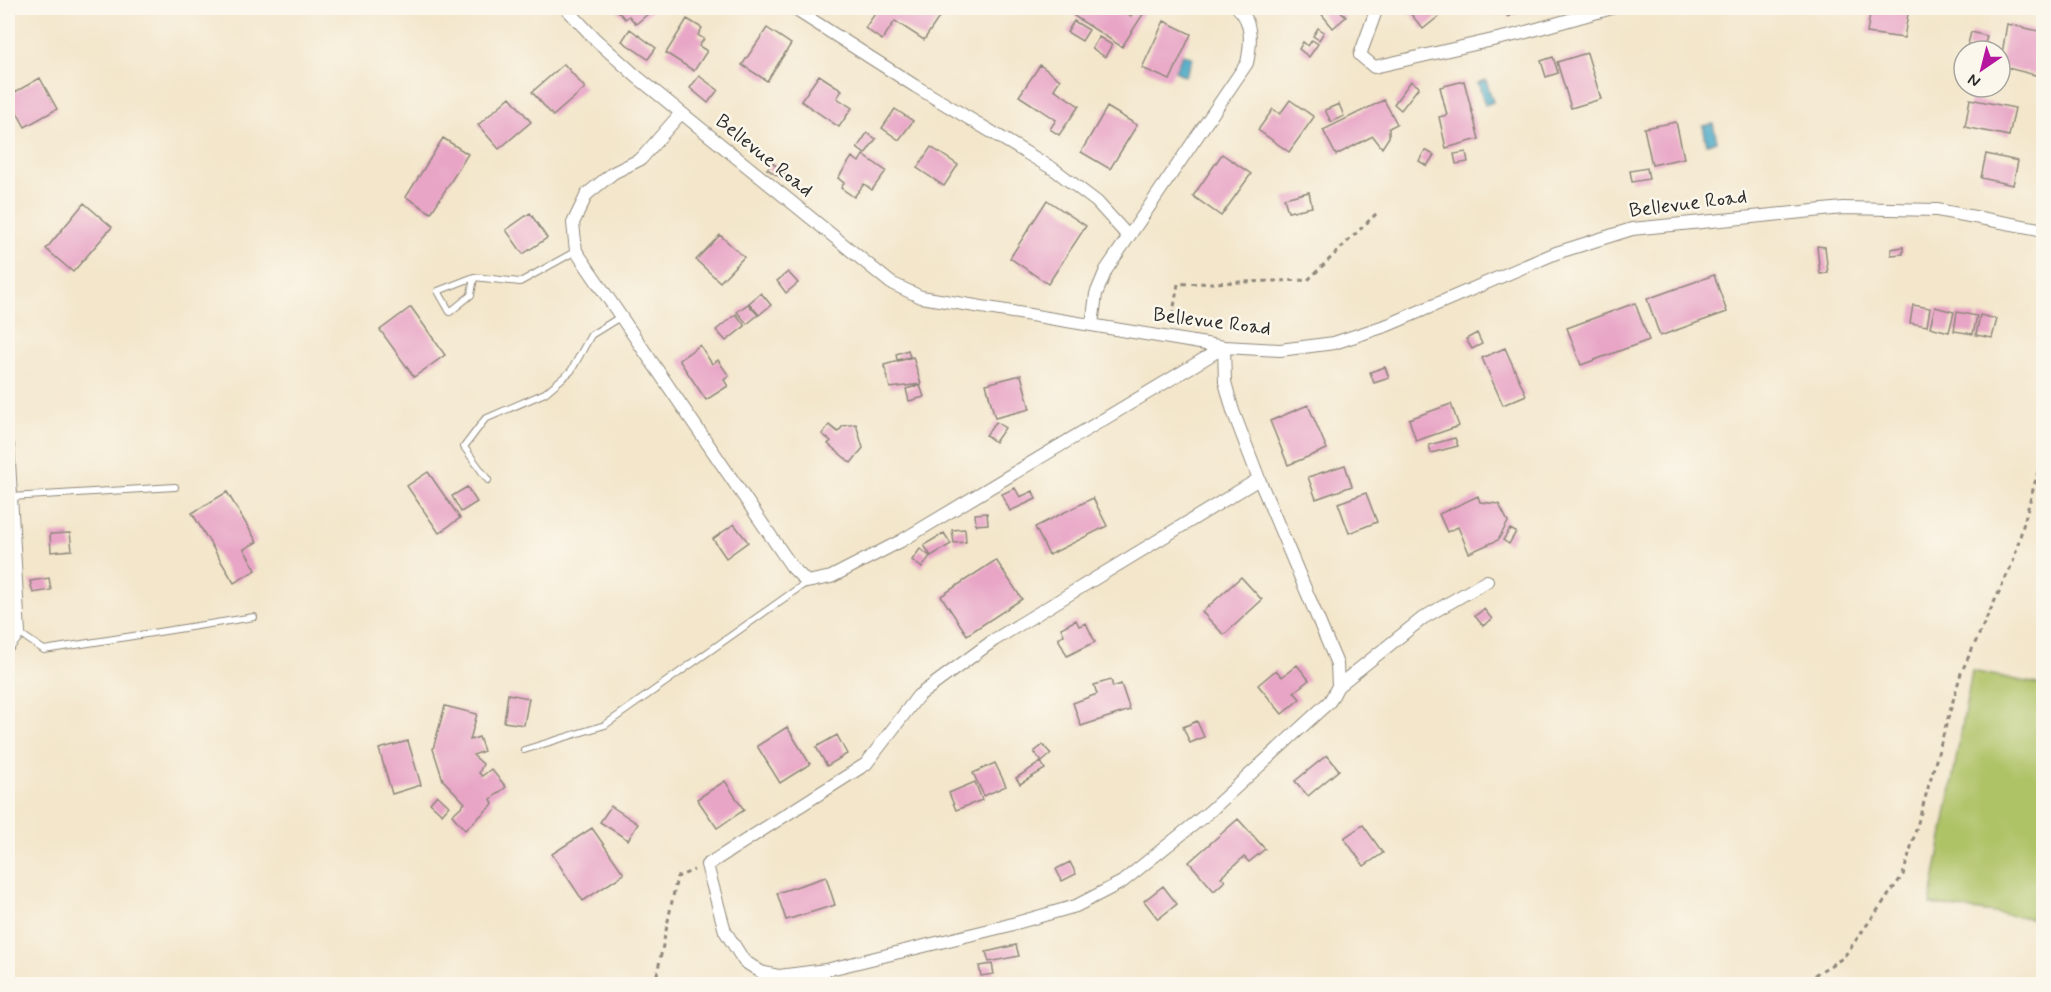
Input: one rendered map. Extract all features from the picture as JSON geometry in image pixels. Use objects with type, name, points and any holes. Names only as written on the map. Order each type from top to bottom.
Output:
[{"type":"street","name":"Bellevue Road","points":[[566,8],[595,39],[681,113],[891,283],[921,297],[1224,347],[1280,350],[1334,343],[1454,298],[1556,253],[1632,229],[1843,208],[1937,210],[2043,230]]},
{"type":"street","points":[[793,8],[915,86],[1055,170],[1097,202],[1128,236]]},
{"type":"street","points":[[1092,325],[1096,294],[1106,270],[1247,63],[1251,42],[1248,24],[1238,8]]},
{"type":"street","points":[[1377,8],[1360,55],[1374,67],[1519,34],[1612,8]]},
{"type":"street","points":[[681,113],[641,159],[613,173],[587,194],[573,223],[576,252],[792,567],[807,582],[831,577],[901,541],[1224,347],[1225,382],[1233,411],[1258,479],[1337,664],[1338,686]]},
{"type":"street","points":[[8,445],[19,633],[8,646]]},
{"type":"street","points":[[1258,479],[994,640],[918,696],[866,764],[707,865],[725,931],[744,960],[761,972],[779,976],[826,970],[1076,906],[1122,882],[1209,812],[1330,701],[1338,686],[1423,618],[1487,581]]},
{"type":"lane","points":[[474,277],[471,295],[450,312],[438,291],[474,277],[520,282],[576,252]]},
{"type":"lane","points":[[488,480],[464,447],[486,419],[545,393],[571,371],[591,335],[621,317]]},
{"type":"lane","points":[[11,497],[175,487]]},
{"type":"lane","points":[[524,750],[605,725],[807,582]]},
{"type":"lane","points":[[19,633],[44,650],[255,616]]},
{"type":"path","points":[[1168,338],[1178,284],[1308,280],[1378,212]]},
{"type":"path","points":[[1799,984],[1843,958],[1903,875],[1961,673],[2013,562],[2043,450]]},
{"type":"path","points":[[655,984],[677,877],[707,865]]},
{"type":"green space","points":[[1972,671],[2043,685],[2043,920],[1930,904]]},
{"type":"water","points":[[1183,54],[1193,58],[1185,76],[1175,71]]},
{"type":"water","points":[[1486,80],[1493,102],[1485,105],[1478,83]]},
{"type":"water","points":[[1713,124],[1717,141],[1707,144],[1703,126]]},
{"type":"building","points":[[615,8],[655,8],[636,24],[629,16],[625,19]]},
{"type":"building","points":[[879,8],[940,8],[944,10],[924,40],[895,21],[882,40],[865,28]]},
{"type":"building","points":[[1080,8],[1128,8],[1125,12],[1131,16],[1137,8],[1147,8],[1122,47],[1074,16]]},
{"type":"building","points":[[1324,8],[1338,8],[1346,17],[1333,28],[1319,11]]},
{"type":"building","points":[[1406,8],[1449,8],[1423,29]]},
{"type":"building","points":[[1502,8],[1523,8],[1508,17]]},
{"type":"building","points":[[1871,8],[1909,8],[1904,38],[1867,33]]},
{"type":"building","points":[[687,19],[702,28],[698,35],[704,39],[699,46],[707,51],[694,71],[666,53]]},
{"type":"building","points":[[1074,21],[1089,30],[1082,41],[1067,32]]},
{"type":"building","points":[[1164,21],[1191,34],[1170,80],[1142,68]]},
{"type":"building","points":[[2007,24],[2043,32],[2043,77],[2012,69],[2012,39],[2004,39]]},
{"type":"building","points":[[767,28],[791,44],[767,81],[742,65]]},
{"type":"building","points":[[1318,28],[1324,32],[1319,40],[1313,36]]},
{"type":"building","points":[[630,29],[656,48],[648,59],[622,41]]},
{"type":"building","points":[[1971,32],[1987,36],[1986,39],[1969,39]]},
{"type":"building","points":[[1099,37],[1112,45],[1105,57],[1092,48]]},
{"type":"building","points":[[1312,40],[1318,44],[1309,57],[1299,49],[1303,42],[1308,46]]},
{"type":"building","points":[[1587,53],[1601,99],[1571,108],[1557,62]]},
{"type":"building","points":[[1553,57],[1558,73],[1546,77],[1541,61]]},
{"type":"building","points":[[564,64],[585,88],[553,116],[532,92]]},
{"type":"building","points":[[1040,65],[1060,80],[1054,89],[1079,106],[1059,135],[1050,129],[1056,120],[1019,96]]},
{"type":"building","points":[[819,75],[842,90],[837,98],[852,108],[839,127],[801,101]]},
{"type":"building","points":[[699,76],[718,90],[708,103],[690,88]]},
{"type":"building","points":[[40,78],[57,109],[25,127],[8,96]]},
{"type":"building","points":[[1411,81],[1419,87],[1401,110],[1394,104]]},
{"type":"building","points":[[1464,81],[1479,139],[1446,148],[1439,117],[1447,115],[1440,87]]},
{"type":"building","points":[[510,97],[531,122],[499,149],[478,125]]},
{"type":"building","points":[[1970,99],[2015,108],[2009,136],[1965,127]]},
{"type":"building","points":[[1290,100],[1314,117],[1289,152],[1258,130],[1273,109],[1280,114]]},
{"type":"building","points":[[1384,100],[1397,124],[1389,128],[1389,137],[1382,148],[1373,136],[1336,155],[1323,130]]},
{"type":"building","points":[[1339,104],[1344,116],[1331,122],[1325,110]]},
{"type":"building","points":[[1107,107],[1137,125],[1110,169],[1081,152]]},
{"type":"building","points":[[895,109],[913,121],[899,140],[882,128]]},
{"type":"building","points":[[1676,122],[1684,158],[1652,165],[1644,128]]},
{"type":"building","points":[[867,133],[876,139],[865,154],[857,148]]},
{"type":"building","points":[[443,138],[468,154],[431,213],[406,197]]},
{"type":"building","points":[[931,147],[958,165],[944,186],[917,168]]},
{"type":"building","points":[[1425,150],[1434,155],[1427,166],[1419,161]]},
{"type":"building","points":[[1466,152],[1468,162],[1456,164],[1454,154]]},
{"type":"building","points":[[1222,154],[1251,174],[1221,216],[1193,196]]},
{"type":"building","points":[[1986,154],[2018,161],[2013,185],[1981,178]]},
{"type":"building","points":[[863,155],[886,171],[872,190],[864,184],[854,197],[841,188],[844,183],[838,178],[852,157],[859,162]]},
{"type":"building","points":[[772,163],[786,172],[781,178],[767,169]]},
{"type":"building","points":[[1647,168],[1649,179],[1632,182],[1630,171]]},
{"type":"building","points":[[1309,192],[1312,207],[1288,212],[1284,198]]},
{"type":"building","points":[[1047,200],[1086,226],[1048,284],[1010,258]]},
{"type":"building","points":[[84,203],[112,227],[73,272],[46,249]]},
{"type":"building","points":[[530,213],[547,238],[523,254],[506,230]]},
{"type":"building","points":[[720,235],[744,257],[720,282],[696,260]]},
{"type":"building","points":[[1817,246],[1825,247],[1828,273],[1820,274]]},
{"type":"building","points":[[1903,247],[1903,254],[1891,255],[1891,249]]},
{"type":"building","points":[[788,272],[798,283],[786,293],[777,281]]},
{"type":"building","points":[[1714,275],[1727,312],[1660,336],[1647,299]]},
{"type":"building","points":[[761,293],[771,305],[759,315],[749,303]]},
{"type":"building","points":[[1635,303],[1649,340],[1581,365],[1567,328]]},
{"type":"building","points":[[748,304],[758,315],[747,324],[737,312]]},
{"type":"building","points":[[1913,305],[1930,308],[1927,326],[1910,323]]},
{"type":"building","points":[[411,307],[445,355],[414,377],[380,330]]},
{"type":"building","points":[[1935,307],[1954,312],[1949,332],[1930,327]]},
{"type":"building","points":[[1957,312],[1977,316],[1973,334],[1954,331]]},
{"type":"building","points":[[736,314],[745,326],[726,341],[716,330]]},
{"type":"building","points":[[1980,315],[1997,319],[1992,338],[1976,335]]},
{"type":"building","points":[[1477,333],[1482,344],[1472,349],[1466,339]]},
{"type":"building","points":[[700,345],[712,364],[718,360],[729,376],[724,380],[728,386],[706,400],[679,360]]},
{"type":"building","points":[[1505,348],[1526,395],[1503,405],[1482,358]]},
{"type":"building","points":[[908,350],[910,357],[897,360],[896,354]]},
{"type":"building","points":[[913,357],[921,384],[890,388],[884,365]]},
{"type":"building","points":[[1385,367],[1389,378],[1374,383],[1370,372]]},
{"type":"building","points":[[1021,375],[1030,409],[995,418],[986,384]]},
{"type":"building","points":[[920,385],[924,397],[909,401],[906,389]]},
{"type":"building","points":[[1451,404],[1459,426],[1416,441],[1409,419]]},
{"type":"building","points":[[1308,405],[1327,449],[1288,465],[1270,421]]},
{"type":"building","points":[[996,422],[1005,428],[995,442],[986,435]]},
{"type":"building","points":[[856,424],[863,448],[851,463],[828,444],[831,441],[822,434],[829,425],[838,432],[843,426]]},
{"type":"building","points":[[1455,438],[1458,446],[1431,453],[1429,445]]},
{"type":"building","points":[[1345,465],[1352,486],[1316,499],[1308,477]]},
{"type":"building","points":[[428,472],[460,518],[439,533],[407,486]]},
{"type":"building","points":[[467,487],[477,502],[461,512],[452,496]]},
{"type":"building","points":[[1015,488],[1020,497],[1033,491],[1036,499],[1010,511],[1002,494]]},
{"type":"building","points":[[227,492],[257,542],[244,549],[256,570],[234,583],[192,513]]},
{"type":"building","points":[[1366,493],[1377,522],[1349,533],[1338,503]]},
{"type":"building","points":[[1478,496],[1480,502],[1499,504],[1508,522],[1498,540],[1469,553],[1458,527],[1447,532],[1439,514]]},
{"type":"building","points":[[1093,498],[1107,526],[1049,555],[1035,527]]},
{"type":"building","points":[[987,513],[988,524],[976,525],[975,514]]},
{"type":"building","points":[[734,524],[748,542],[726,558],[713,539]]},
{"type":"building","points":[[965,529],[966,542],[954,543],[952,530]]},
{"type":"building","points":[[1510,529],[1516,532],[1509,544],[1503,540]]},
{"type":"building","points":[[70,533],[72,550],[51,552],[50,534]]},
{"type":"building","points":[[944,533],[951,544],[931,556],[924,545]]},
{"type":"building","points":[[920,549],[930,556],[922,568],[912,560]]},
{"type":"building","points":[[996,560],[1022,599],[967,635],[941,596]]},
{"type":"building","points":[[1241,577],[1262,600],[1224,635],[1202,612]]},
{"type":"building","points":[[49,578],[51,590],[33,593],[30,581]]},
{"type":"building","points":[[1484,609],[1492,619],[1483,626],[1475,616]]},
{"type":"building","points":[[1076,620],[1079,626],[1086,623],[1095,642],[1067,656],[1058,638],[1064,635],[1061,628]]},
{"type":"building","points":[[1297,665],[1309,680],[1294,692],[1300,699],[1282,714],[1258,685],[1276,670],[1282,677]]},
{"type":"building","points":[[1111,680],[1113,687],[1121,684],[1130,710],[1081,726],[1073,703],[1097,694],[1094,685]]},
{"type":"building","points":[[508,694],[529,698],[524,725],[504,722]]},
{"type":"building","points":[[445,706],[477,714],[470,740],[479,737],[484,751],[473,755],[483,764],[479,773],[482,776],[491,769],[506,787],[491,799],[493,804],[465,830],[452,815],[465,803],[443,780],[433,749]]},
{"type":"building","points":[[1197,721],[1204,737],[1190,743],[1183,727]]},
{"type":"building","points":[[787,727],[810,764],[780,783],[757,746]]},
{"type":"building","points":[[837,735],[847,754],[827,766],[816,747]]},
{"type":"building","points":[[408,741],[421,785],[392,794],[379,749]]},
{"type":"building","points":[[1043,745],[1051,754],[1042,762],[1034,752]]},
{"type":"building","points":[[1327,755],[1339,770],[1308,796],[1295,781]]},
{"type":"building","points":[[1041,762],[1045,769],[1020,784],[1016,778]]},
{"type":"building","points":[[995,763],[1006,786],[984,796],[973,773]]},
{"type":"building","points":[[725,781],[744,810],[717,828],[697,799]]},
{"type":"building","points":[[975,782],[982,800],[956,810],[949,793]]},
{"type":"building","points":[[437,795],[449,806],[442,814],[430,803]]},
{"type":"building","points":[[611,806],[638,824],[628,840],[600,822]]},
{"type":"building","points":[[1238,819],[1265,849],[1249,862],[1244,857],[1221,877],[1225,881],[1214,891],[1189,862]]},
{"type":"building","points":[[1363,825],[1383,853],[1364,866],[1344,838]]},
{"type":"building","points":[[592,828],[624,874],[583,901],[552,854]]},
{"type":"building","points":[[1070,862],[1076,874],[1062,881],[1056,869]]},
{"type":"building","points":[[826,877],[835,905],[786,920],[777,893]]},
{"type":"building","points":[[1163,886],[1177,904],[1158,919],[1144,901]]},
{"type":"building","points":[[1016,945],[1019,956],[989,962],[986,952]]},
{"type":"building","points":[[992,964],[994,974],[981,976],[979,966]]}]
